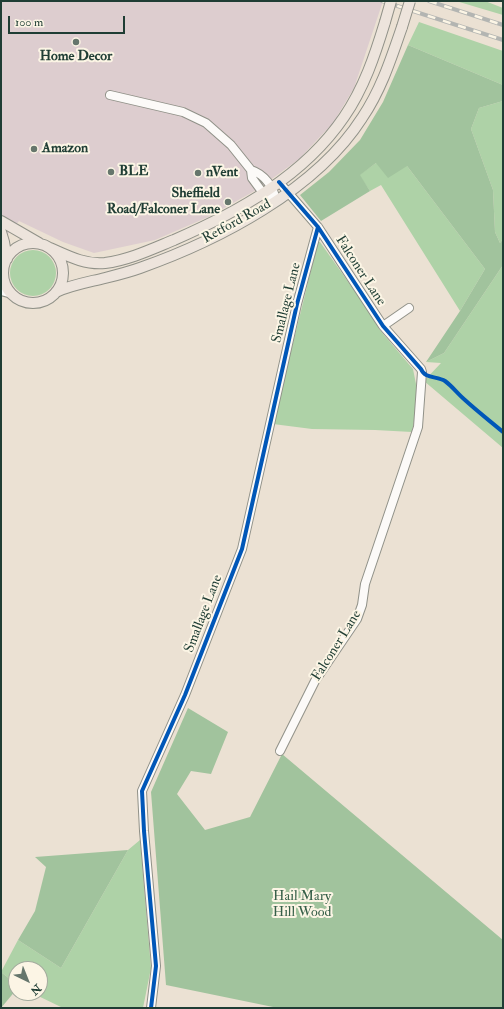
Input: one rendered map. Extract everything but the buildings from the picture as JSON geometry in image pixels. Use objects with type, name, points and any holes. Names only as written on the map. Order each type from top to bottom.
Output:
[{"type":"main road","name":"Retford Road","points":[[1,221],[45,246],[69,257],[86,262],[104,263],[123,259],[154,249],[199,229],[263,194],[311,156],[330,135],[344,116],[356,96],[377,49],[391,1]]},
{"type":"main road","name":"Retford Road","points":[[56,292],[121,274],[173,255],[212,238],[249,218],[276,201],[312,174],[333,154],[357,126],[375,97],[387,72],[410,1]]},
{"type":"main road","points":[[1,232],[4,242],[3,278],[6,286],[12,294],[18,299],[26,302],[34,302],[46,299],[56,292],[60,285],[62,269],[58,257],[45,246],[33,243],[18,247],[11,252],[4,266]]},
{"type":"street","points":[[110,96],[183,112],[206,123],[231,145],[251,170],[252,178],[263,194],[276,201],[276,185]]},
{"type":"street","name":"Falconer Lane","points":[[251,170],[258,172],[288,193],[318,228],[383,326],[421,369],[418,427],[366,584],[362,606],[357,619],[315,681],[280,751]]},
{"type":"street","name":"Smallage Lane","points":[[151,1008],[156,966],[142,791],[185,695],[242,549],[297,304],[318,228]]},
{"type":"street","points":[[1,291],[12,294]]},
{"type":"street","points":[[383,326],[409,308]]},
{"type":"shaded area","points":[[1,1],[383,1],[354,88],[333,123],[299,159],[258,189],[208,217],[155,240],[94,253],[63,242],[19,221],[1,242]]},
{"type":"green space","points":[[456,1],[485,1],[503,8],[503,15]]},
{"type":"green space","points":[[419,22],[503,51],[503,85],[408,45]]},
{"type":"green space","points":[[408,45],[503,85],[503,101],[479,108],[471,129],[493,190],[495,232],[500,243],[503,239],[503,265],[444,353],[426,362],[460,311],[485,269],[407,166],[388,178],[376,163],[360,175],[370,191],[321,221],[300,195],[329,172],[360,140],[383,102]]},
{"type":"green space","points":[[503,101],[503,239],[500,243],[495,232],[493,190],[471,129],[479,108]]},
{"type":"green space","points":[[376,163],[407,166],[485,269],[460,311],[381,185],[370,191],[359,175]]},
{"type":"green space","points":[[318,242],[320,242],[373,317],[379,329],[413,369],[417,389],[412,432],[312,429],[273,424]]},
{"type":"green space","points":[[29,250],[37,250],[46,254],[52,260],[56,273],[52,286],[46,292],[37,296],[29,296],[20,292],[14,286],[10,277],[10,269],[14,260],[20,254]]},
{"type":"green space","points":[[503,265],[503,448],[424,381],[441,363],[426,362],[444,353]]},
{"type":"green space","name":"Hail Mary Hill Wood","points":[[188,708],[228,732],[211,774],[191,771],[177,794],[205,830],[250,817],[282,754],[503,940],[503,1008],[278,1008],[166,985],[151,792]]},
{"type":"green space","points":[[140,840],[151,968],[143,1008],[63,1008],[48,1001],[48,961],[8,961],[8,978],[1,972],[18,940],[61,968],[128,850]]},
{"type":"green space","points":[[128,850],[61,968],[18,940],[35,911],[46,867],[35,857]]},
{"type":"green space","points":[[1,972],[8,978],[8,1000],[1,1008]]},
{"type":"railway","points":[[382,1],[503,40]]},
{"type":"railway","points":[[429,1],[503,25]]},
{"type":"cycle path","points":[[279,182],[318,227],[383,326],[423,372],[428,376],[445,381],[462,398],[503,432]]},
{"type":"cycle path","points":[[151,1008],[156,966],[142,791],[185,695],[242,549],[297,304],[318,227]]},
{"type":"place","name":"Home Decor","points":[[76,42]]},
{"type":"place","name":"Amazon","points":[[34,149]]},
{"type":"place","name":"BLE","points":[[111,172]]},
{"type":"place","name":"nVent","points":[[198,173]]},
{"type":"place","name":"Sheffield Road/Falconer Lane","points":[[228,202]]}]
